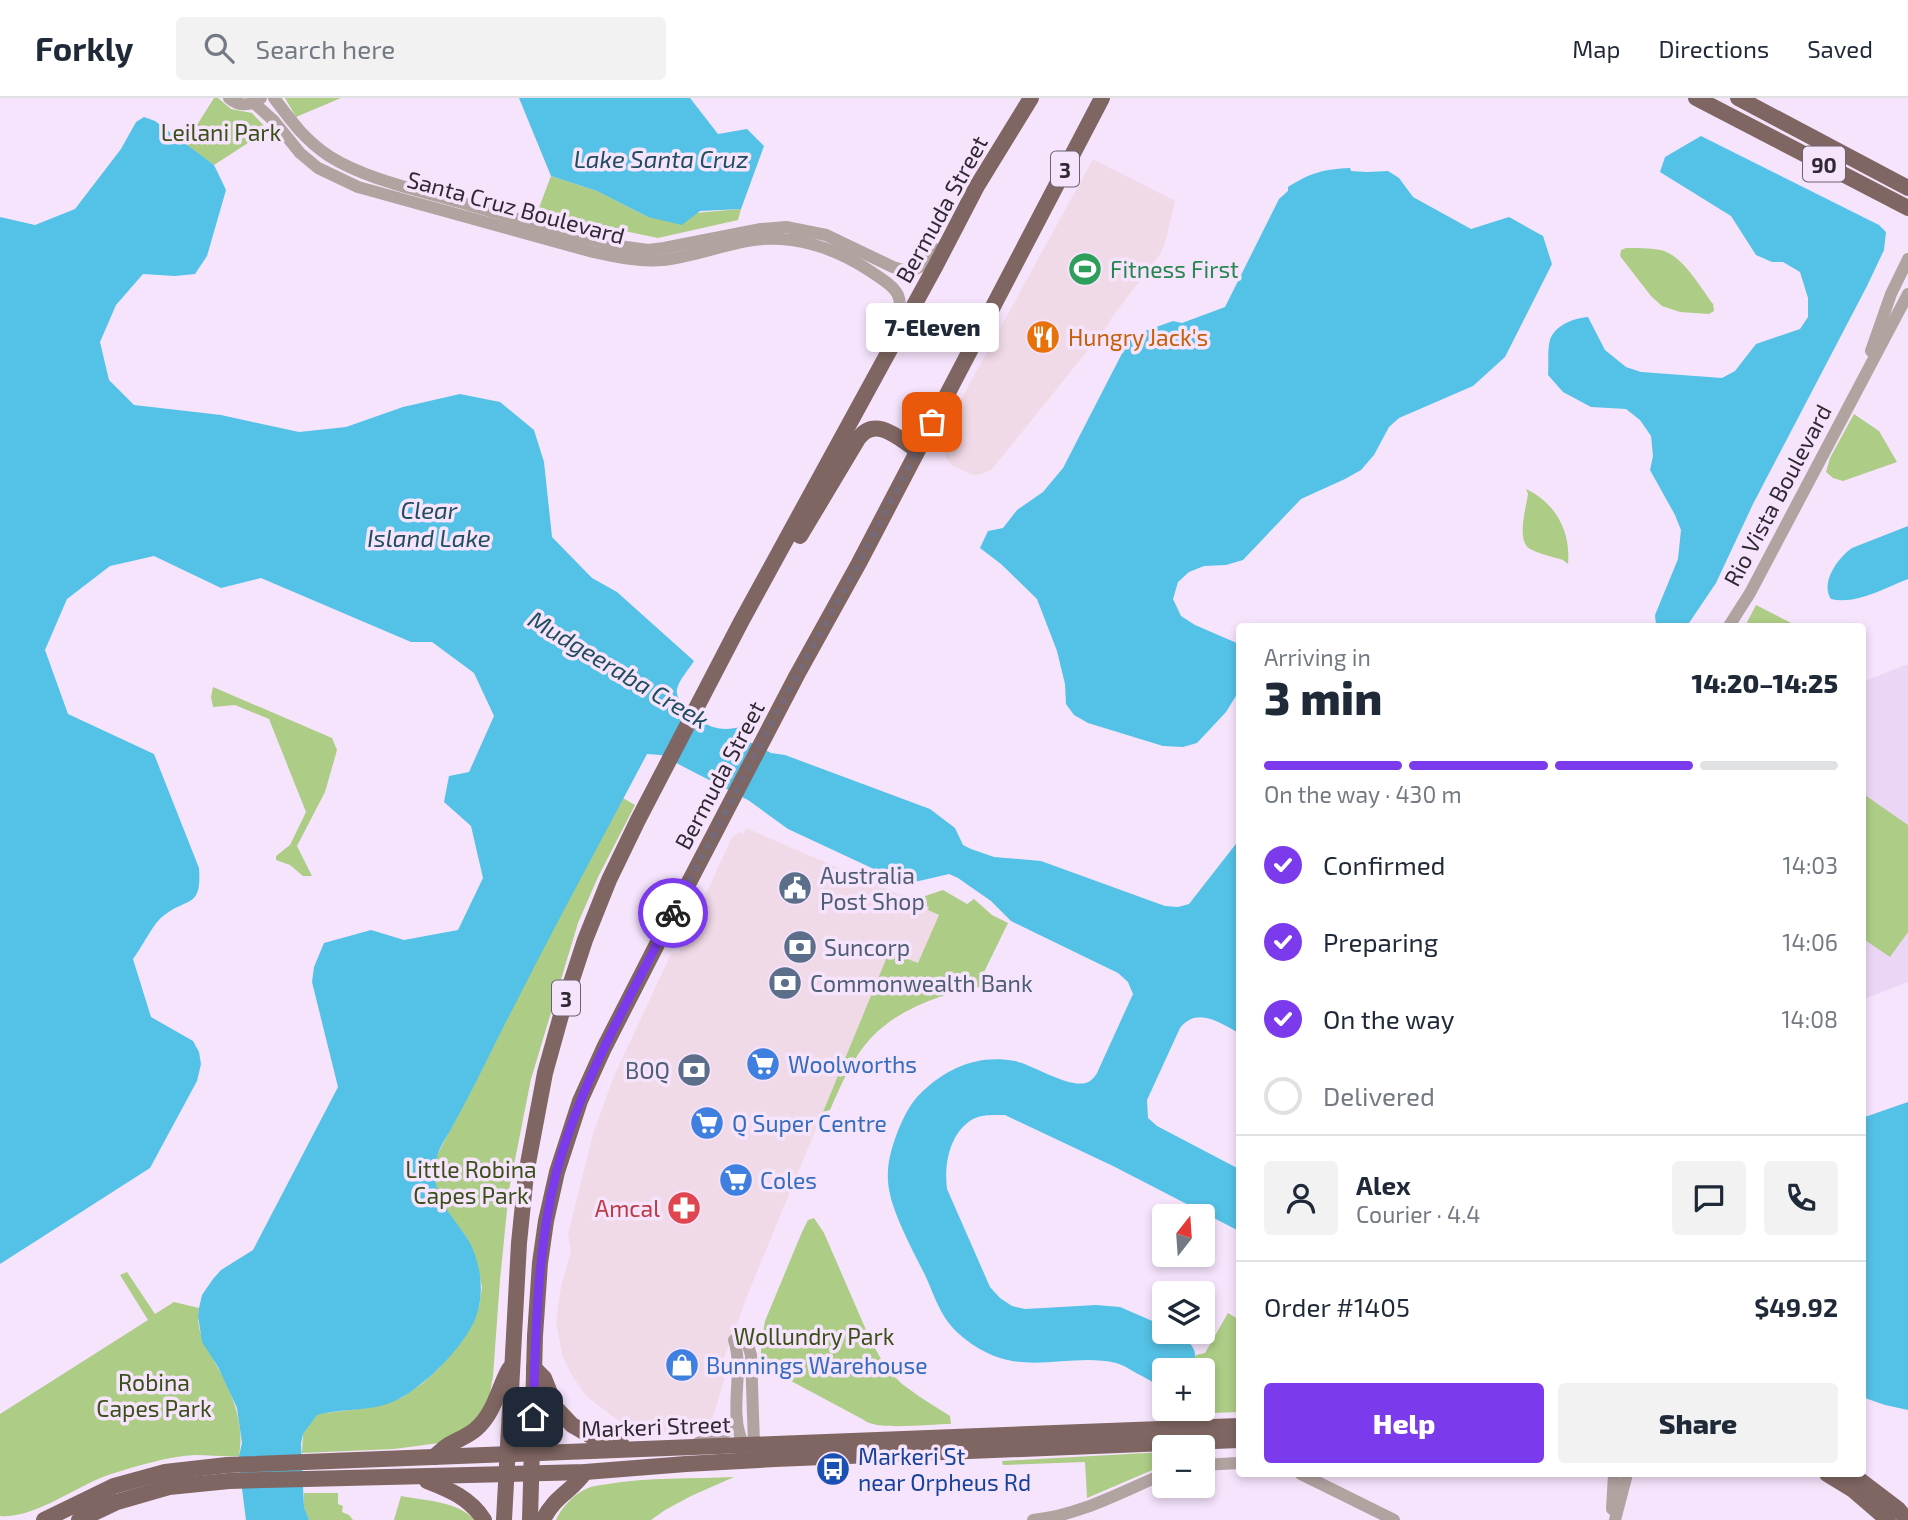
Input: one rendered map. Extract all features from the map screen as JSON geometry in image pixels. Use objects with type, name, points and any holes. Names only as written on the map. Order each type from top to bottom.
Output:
[{"type":"main road","name":"Bermuda Street","points":[[504,1520],[521,1220],[530,1152],[545,1073],[585,940],[609,880],[638,820],[741,622],[949,239],[1000,147],[1031,98]]},
{"type":"main road","name":"Bermuda Street","points":[[530,1520],[536,1307],[542,1243],[557,1172],[572,1122],[604,1048],[730,803],[1102,98]]},
{"type":"main road","name":"90","points":[[1696,98],[1907,210]]},
{"type":"main road","name":"90","points":[[1738,98],[1908,188]]},
{"type":"main road","points":[[741,622],[796,542],[865,431],[880,428],[917,450]]},
{"type":"main road","points":[[434,1457],[481,1424],[494,1404],[512,1363]]},
{"type":"main road","points":[[534,1368],[544,1378],[556,1408],[572,1424],[591,1436],[618,1443],[632,1450]]},
{"type":"main road","name":"Markeri Street","points":[[316,1470],[418,1477],[585,1472],[751,1450],[1236,1426]]},
{"type":"main road","name":"Markeri Street","points":[[44,1520],[114,1486],[165,1472],[316,1470],[434,1457],[684,1448],[751,1450],[1236,1440]]},
{"type":"main road","points":[[543,1520],[556,1499],[578,1482],[585,1472]]},
{"type":"main road","name":"Markeri Street","points":[[79,1520],[117,1502],[228,1473]]},
{"type":"main road","points":[[418,1477],[460,1495],[474,1506],[484,1520]]},
{"type":"main road","points":[[1832,1477],[1853,1490],[1888,1520]]},
{"type":"main road","points":[[1856,1477],[1898,1509],[1907,1520]]},
{"type":"street","points":[[229,98],[243,105],[258,101]]},
{"type":"street","name":"Santa Cruz Boulevard","points":[[274,98],[300,133],[327,155],[364,173],[424,192],[599,242],[648,250],[772,227],[801,235],[885,280]]},
{"type":"street","name":"Santa Cruz Boulevard","points":[[258,101],[300,153],[318,168],[337,178],[358,187],[593,252],[630,259],[664,260],[761,239],[826,235],[893,267],[908,270],[927,263],[949,239]]},
{"type":"street","points":[[854,248],[897,275],[894,281],[885,280]]},
{"type":"street","name":"Rio Vista Boulevard","points":[[1860,381],[1891,294],[1908,260]]},
{"type":"street","points":[[885,280],[895,290],[901,302],[892,345]]},
{"type":"street","name":"Rio Vista Boulevard","points":[[1731,623],[1756,581],[1908,294]]},
{"type":"street","points":[[739,1336],[751,1355],[751,1450],[739,1432],[737,1413],[739,1336]]},
{"type":"street","points":[[684,1448],[725,1434],[734,1426],[744,1398],[752,1394]]},
{"type":"street","points":[[1215,1464],[1236,1463]]},
{"type":"street","points":[[1307,1477],[1394,1520]]},
{"type":"street","points":[[1613,1520],[1614,1477]]},
{"type":"street","points":[[1613,1520],[1626,1477]]},
{"type":"street","points":[[1033,1520],[1084,1509],[1152,1479]]},
{"type":"shaded area","points":[[1093,159],[1175,201],[1166,240],[1161,253],[1109,324],[1006,452],[991,470],[973,475],[951,465],[947,459],[943,450],[943,439],[948,423]]},
{"type":"shaded area","points":[[1908,664],[1908,982],[1866,998],[1866,680]]},
{"type":"shaded area","name":"Q Super Centre","points":[[746,828],[929,907],[939,915],[918,964],[889,952],[750,1289],[721,1366],[727,1370],[710,1427],[702,1432],[674,1433],[639,1429],[616,1419],[585,1395],[562,1354],[556,1322],[561,1287],[571,1251],[568,1234],[593,1134],[614,1076],[671,954],[679,953],[731,839],[739,832],[743,834]]},
{"type":"green space","name":"Leilani Park","points":[[214,98],[218,98],[231,109],[252,113],[268,130],[214,165],[185,144]]},
{"type":"green space","points":[[285,98],[341,98],[296,117]]},
{"type":"green space","points":[[551,176],[597,191],[648,217],[741,209],[738,220],[658,238],[537,213]]},
{"type":"green space","points":[[1621,250],[1660,250],[1676,258],[1696,280],[1713,304],[1714,311],[1709,314],[1680,312],[1662,306],[1620,256]]},
{"type":"green space","points":[[1854,414],[1879,431],[1897,462],[1843,481],[1826,472],[1830,458]]},
{"type":"green space","points":[[1526,489],[1546,502],[1559,520],[1567,541],[1568,564],[1534,551],[1526,545],[1523,532],[1528,494]]},
{"type":"green space","points":[[1756,605],[1791,623],[1747,623]]},
{"type":"green space","points":[[213,687],[332,738],[337,750],[325,792],[297,846],[312,876],[303,876],[290,865],[276,860],[276,856],[290,845],[306,812],[269,719],[235,705],[213,707]]},
{"type":"green space","points":[[1866,796],[1908,825],[1908,932],[1890,957],[1866,941]]},
{"type":"green space","name":"Little Robina Capes Park","points":[[623,798],[635,805],[578,923],[531,1079],[509,1190],[489,1399],[476,1422],[439,1443],[394,1449],[302,1453],[303,1434],[317,1414],[367,1408],[401,1398],[439,1368],[472,1325],[479,1307],[482,1287],[475,1256],[467,1238],[437,1193],[437,1155]]},
{"type":"green space","points":[[943,890],[967,904],[974,899],[992,915],[1008,923],[984,972],[986,986],[955,992],[923,1003],[881,1028],[858,1055],[830,1110],[823,1112],[889,952],[918,963],[939,915],[922,904],[925,896]]},
{"type":"green space","name":"Wollundry Park","points":[[814,1218],[824,1233],[870,1339],[886,1368],[902,1384],[950,1416],[951,1424],[892,1426],[870,1423],[761,1365],[765,1321],[802,1232],[808,1220]]},
{"type":"green space","name":"Robina Capes Park","points":[[127,1272],[155,1314],[174,1302],[199,1308],[199,1325],[203,1339],[236,1410],[240,1433],[239,1456],[196,1455],[153,1462],[98,1479],[42,1507],[13,1516],[0,1516],[0,1414],[148,1320],[120,1275]]},
{"type":"green space","points":[[1228,1313],[1236,1318],[1236,1412],[1215,1413],[1215,1358],[1195,1358],[1205,1353],[1210,1344],[1215,1344],[1215,1336]]},
{"type":"green space","points":[[1152,1453],[1152,1470],[1087,1498],[1085,1462],[1003,1465],[1002,1461]]},
{"type":"green space","points":[[734,1477],[691,1496],[651,1520],[556,1520],[573,1498],[581,1491],[594,1486],[639,1480]]},
{"type":"green space","points":[[304,1493],[338,1493],[338,1504],[343,1506],[342,1512],[353,1520],[309,1520],[304,1507]]},
{"type":"green space","points":[[401,1496],[451,1506],[460,1509],[474,1520],[394,1520]]},
{"type":"water","name":"Lake Santa Cruz","points":[[519,98],[690,98],[718,134],[747,129],[764,146],[741,209],[700,211],[682,225],[648,217],[597,191],[551,176]]},
{"type":"water","name":"Clear Island Lake","points":[[144,117],[155,121],[214,165],[226,190],[207,256],[195,274],[143,274],[116,305],[100,342],[109,380],[134,405],[221,415],[299,432],[346,427],[403,407],[460,394],[500,402],[534,430],[544,462],[552,537],[592,578],[617,592],[694,661],[680,682],[677,694],[684,706],[702,721],[720,729],[741,727],[737,734],[741,741],[930,809],[955,828],[963,845],[971,849],[994,857],[1041,861],[1165,906],[1189,904],[1236,844],[1236,1031],[1209,1018],[1187,1021],[1180,1028],[1147,1100],[1148,1118],[1157,1126],[1236,1167],[1236,1229],[1215,1219],[1215,1204],[1187,1204],[1005,1115],[980,1116],[965,1125],[953,1141],[946,1170],[947,1189],[990,1287],[1000,1298],[1012,1306],[1025,1309],[1096,1305],[1120,1307],[1152,1321],[1152,1344],[1190,1344],[1194,1349],[1194,1358],[1152,1358],[1152,1382],[1116,1363],[1087,1360],[1028,1363],[1000,1358],[986,1352],[971,1344],[948,1322],[908,1242],[891,1199],[888,1180],[891,1152],[908,1109],[920,1094],[952,1070],[988,1060],[1001,1059],[1023,1063],[1074,1083],[1091,1080],[1097,1073],[1133,994],[1128,982],[1118,973],[1011,921],[991,901],[958,878],[949,874],[906,884],[788,829],[748,800],[661,755],[647,754],[438,1154],[435,1170],[438,1192],[467,1238],[479,1269],[480,1303],[473,1324],[447,1360],[409,1393],[384,1405],[317,1415],[303,1434],[301,1443],[304,1507],[309,1520],[246,1520],[240,1473],[239,1456],[242,1443],[237,1408],[218,1367],[202,1342],[198,1316],[202,1295],[221,1270],[253,1250],[338,1087],[312,982],[314,967],[324,943],[371,930],[404,940],[458,930],[483,878],[471,826],[444,802],[449,776],[469,772],[494,716],[474,673],[432,642],[411,642],[261,578],[221,588],[154,556],[110,566],[67,599],[45,650],[68,714],[154,754],[199,868],[198,890],[195,896],[158,920],[133,959],[151,1017],[193,1041],[201,1064],[197,1081],[150,1168],[0,1264],[0,217],[35,225],[75,209],[121,149],[136,122]]},
{"type":"water","points":[[1701,136],[1879,225],[1886,232],[1884,250],[1867,286],[1753,504],[1716,583],[1689,623],[1656,623],[1655,615],[1678,559],[1681,530],[1650,470],[1653,456],[1651,436],[1640,420],[1626,409],[1591,407],[1563,392],[1548,375],[1550,340],[1561,326],[1588,317],[1605,350],[1626,367],[1641,372],[1722,378],[1735,371],[1756,344],[1800,329],[1808,317],[1808,298],[1800,272],[1783,262],[1772,262],[1756,255],[1731,216],[1660,172],[1665,157]]},
{"type":"water","points":[[1332,169],[1388,171],[1399,178],[1413,197],[1471,229],[1509,217],[1543,236],[1552,264],[1505,357],[1473,386],[1399,418],[1389,427],[1374,455],[1361,470],[1301,499],[1243,560],[1226,565],[1204,566],[1189,572],[1178,582],[1173,599],[1181,616],[1236,643],[1236,696],[1226,712],[1197,743],[1183,747],[1163,746],[1088,723],[1074,715],[1066,704],[1065,684],[1057,651],[1037,599],[980,548],[988,531],[1003,528],[1017,510],[1043,492],[1063,468],[1131,336],[1173,321],[1182,323],[1225,307],[1279,199],[1288,191],[1288,187],[1303,178]]},
{"type":"water","points":[[1908,526],[1908,579],[1860,598],[1831,599],[1828,592],[1829,578],[1836,564],[1847,552]]},
{"type":"water","points":[[1908,1102],[1908,1410],[1866,1398],[1866,1117]]},
{"type":"way so far","points":[[673,913],[932,422]]},
{"type":"place","name":"Fitness First","points":[[1085,269]]},
{"type":"place","name":"Hungry Jack's","points":[[1043,337]]},
{"type":"place","name":"7-Eleven","points":[[932,422]]},
{"type":"place","name":"Australia Post Shop","points":[[795,888]]},
{"type":"place","name":"Suncorp","points":[[800,947]]},
{"type":"place","name":"Commonwealth Bank","points":[[785,983]]},
{"type":"place","name":"Woolworths","points":[[763,1064]]},
{"type":"place","name":"BOQ","points":[[694,1070]]},
{"type":"place","name":"Q Super Centre","points":[[707,1123]]},
{"type":"place","name":"Coles","points":[[736,1180]]},
{"type":"place","name":"Amcal","points":[[684,1208]]},
{"type":"place","name":"Bunnings Warehouse","points":[[682,1365]]},
{"type":"place","name":"Markeri St near Orpheus Rd","points":[[833,1469]]},
{"type":"route","points":[[533,1417],[535,1336],[542,1243],[557,1172],[572,1122],[592,1073],[673,913]]},
{"type":"water label","name":"Mudgeeraba Creek","points":[[619,669]]}]
